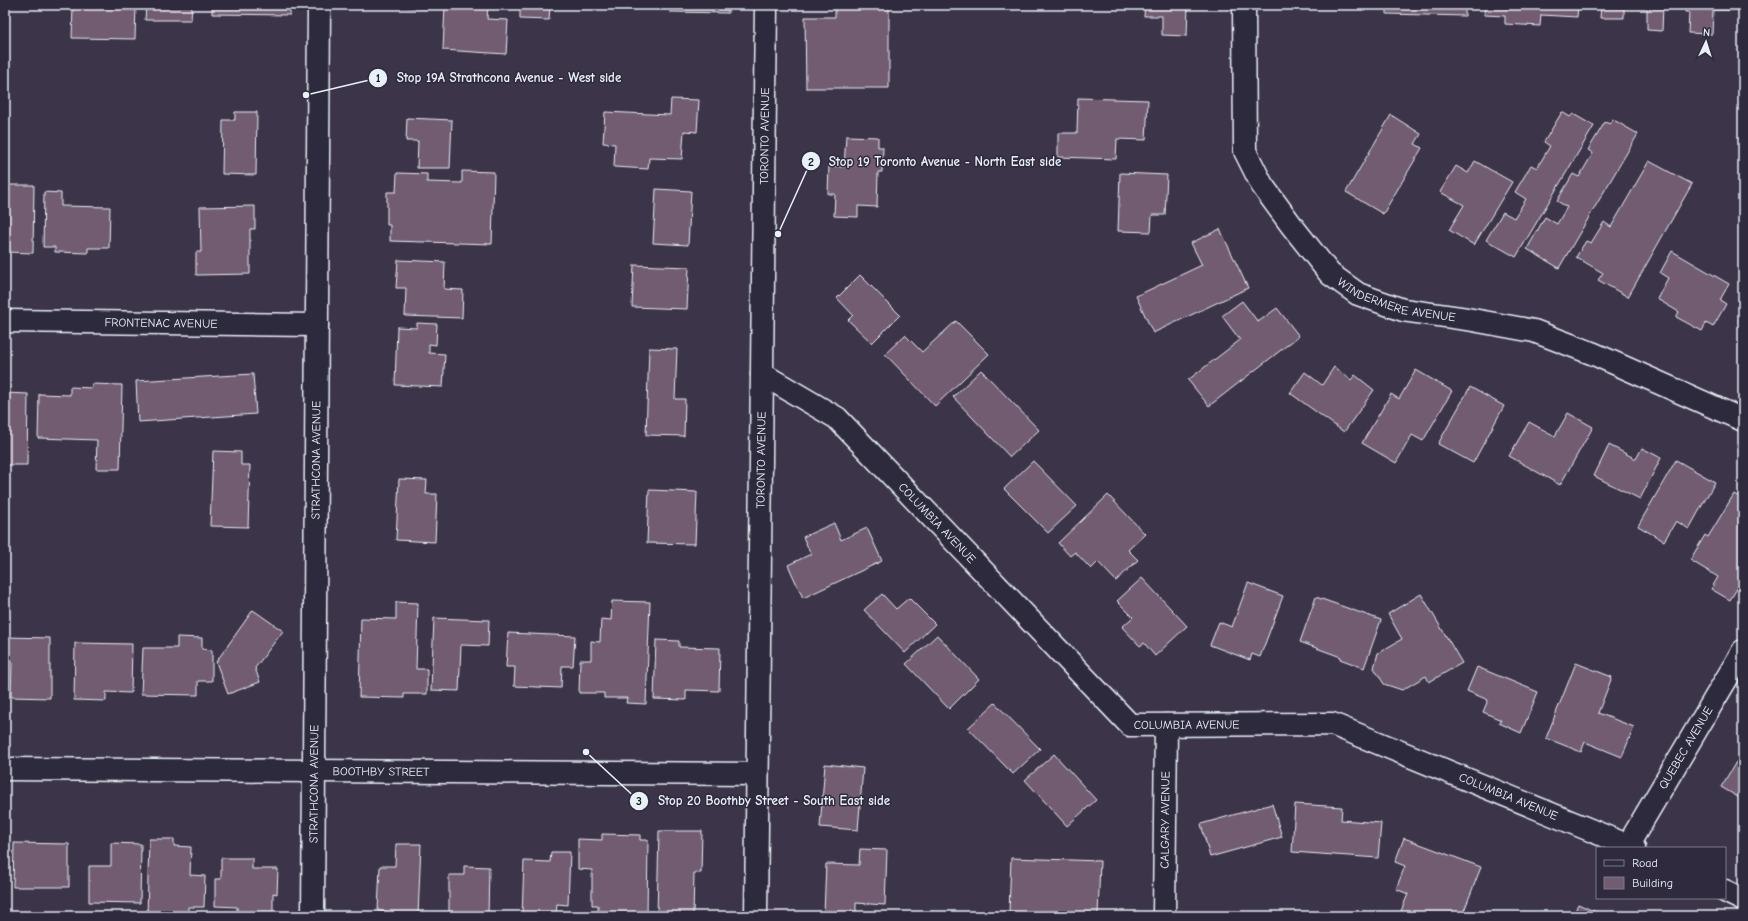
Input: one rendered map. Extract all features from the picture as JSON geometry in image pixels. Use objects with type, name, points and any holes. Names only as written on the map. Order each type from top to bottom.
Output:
[{"type":"street","name":"STRATHCONA AVENUE","points":[[313,916],[319,5]]},
{"type":"street","name":"TORONTO AVENUE","points":[[756,916],[766,5]]},
{"type":"street","name":"WINDERMERE AVENUE","points":[[1244,5],[1245,151],[1262,185],[1330,274],[1358,294],[1403,310],[1467,319],[1534,331],[1594,354],[1743,420]]},
{"type":"street","name":"FRONTENAC AVENUE","points":[[5,321],[317,324]]},
{"type":"street","name":"COLUMBIA AVENUE","points":[[762,374],[837,418],[1130,725],[1332,724],[1631,847]]},
{"type":"street","name":"QUEBEC AVENUE","points":[[1631,847],[1743,650]]},
{"type":"street","name":"CALGARY AVENUE","points":[[1164,916],[1166,725]]},
{"type":"street","name":"BOOTHBY STREET","points":[[5,769],[757,774]]},
{"type":"street","points":[[1726,892],[1743,900]]},
{"type":"building","points":[[73,5],[136,5],[135,39],[72,38]]},
{"type":"building","points":[[146,5],[192,5],[191,20],[145,20]]},
{"type":"building","points":[[212,5],[290,5],[290,15],[212,14]]},
{"type":"building","points":[[364,5],[434,5],[434,9]]},
{"type":"building","points":[[445,5],[488,5],[487,19],[508,20],[506,54],[443,50]]},
{"type":"building","points":[[520,5],[550,5],[549,20],[520,19]]},
{"type":"building","points":[[671,5],[728,5],[728,13],[670,12]]},
{"type":"building","points":[[835,5],[889,5],[889,88],[806,88],[805,17],[835,17]]},
{"type":"building","points":[[1145,5],[1188,5],[1187,36],[1162,35],[1162,16],[1144,16]]},
{"type":"building","points":[[1387,5],[1465,5],[1465,16],[1387,14]]},
{"type":"building","points":[[1485,5],[1578,5],[1577,17],[1541,15],[1540,26],[1505,24],[1505,16],[1484,15]]},
{"type":"building","points":[[1601,5],[1663,5],[1662,31],[1647,30],[1647,7],[1624,6],[1624,18],[1600,18]]},
{"type":"building","points":[[1685,5],[1743,5],[1743,10],[1713,10],[1712,34],[1688,33],[1689,12],[1685,12]]},
{"type":"building","points":[[1078,98],[1148,100],[1146,140],[1117,139],[1116,159],[1058,157],[1058,133],[1077,133]]},
{"type":"building","points":[[671,99],[699,100],[697,132],[684,131],[682,159],[649,158],[648,169],[614,167],[615,144],[603,143],[605,112],[670,115]]},
{"type":"building","points":[[235,112],[257,112],[256,175],[222,174],[223,120],[235,120]]},
{"type":"building","points":[[1562,112],[1570,117],[1573,114],[1594,126],[1516,257],[1486,240],[1503,212],[1514,218],[1526,199],[1515,192],[1531,165],[1537,168],[1550,146],[1544,142]]},
{"type":"building","points":[[1391,115],[1421,134],[1415,144],[1422,148],[1383,214],[1346,192]]},
{"type":"building","points":[[407,118],[452,120],[450,168],[417,168],[418,141],[406,141]]},
{"type":"building","points":[[1612,119],[1638,134],[1559,268],[1527,249],[1545,217],[1557,224],[1567,207],[1557,201],[1573,174],[1579,177],[1593,153],[1588,150],[1605,122],[1610,124]]},
{"type":"building","points":[[846,136],[878,137],[878,147],[883,147],[882,172],[878,172],[877,207],[858,206],[858,217],[834,216],[835,194],[828,194],[829,166],[844,167]]},
{"type":"building","points":[[1475,161],[1512,182],[1474,245],[1449,230],[1464,205],[1440,192],[1456,166],[1468,173]]},
{"type":"building","points":[[1649,161],[1692,184],[1628,297],[1598,280],[1603,273],[1576,257],[1586,241],[1591,243],[1604,222],[1611,227]]},
{"type":"building","points":[[462,171],[494,172],[492,244],[390,241],[390,225],[387,225],[387,192],[396,192],[397,173],[427,174],[427,182],[462,183]]},
{"type":"building","points":[[1120,173],[1167,175],[1165,215],[1152,215],[1151,232],[1118,231]]},
{"type":"building","points":[[5,185],[34,185],[33,253],[6,252]]},
{"type":"building","points":[[656,189],[691,191],[688,245],[653,243]]},
{"type":"building","points":[[44,192],[61,193],[61,206],[110,207],[109,248],[88,248],[88,253],[55,252],[55,247],[43,247]]},
{"type":"building","points":[[255,206],[255,229],[250,229],[250,274],[196,275],[196,252],[201,252],[200,207]]},
{"type":"building","points":[[1220,229],[1248,288],[1153,333],[1136,296],[1202,265],[1191,243]]},
{"type":"building","points":[[1672,251],[1729,284],[1720,300],[1726,304],[1713,327],[1706,323],[1702,331],[1676,317],[1679,312],[1657,299],[1668,278],[1660,273]]},
{"type":"building","points":[[398,260],[445,262],[444,289],[463,290],[462,318],[405,316],[406,288],[396,288]]},
{"type":"building","points":[[634,265],[689,267],[687,309],[632,307]]},
{"type":"building","points":[[860,275],[900,315],[872,343],[848,320],[853,315],[837,298]]},
{"type":"building","points":[[1242,301],[1258,322],[1277,308],[1299,336],[1209,406],[1188,380],[1240,340],[1222,316]]},
{"type":"building","points":[[1743,311],[1743,324],[1738,321]]},
{"type":"building","points":[[956,321],[989,354],[935,406],[885,354],[905,335],[922,352]]},
{"type":"building","points":[[417,323],[437,324],[436,345],[429,344],[429,353],[445,354],[443,387],[395,385],[397,327],[417,328]]},
{"type":"building","points":[[649,348],[677,349],[675,399],[685,399],[684,436],[646,435]]},
{"type":"building","points":[[1334,367],[1351,380],[1355,375],[1374,390],[1344,432],[1290,393],[1305,372],[1322,385]]},
{"type":"building","points":[[981,370],[1039,430],[1010,457],[953,397]]},
{"type":"building","points":[[1416,370],[1452,391],[1423,441],[1412,435],[1396,463],[1362,443],[1391,394],[1399,399]]},
{"type":"building","points":[[253,374],[256,414],[138,422],[136,381]]},
{"type":"building","points":[[92,384],[122,385],[120,469],[96,469],[97,440],[38,438],[39,394],[70,395],[70,387],[92,388]]},
{"type":"building","points":[[1470,387],[1504,406],[1473,463],[1438,444]]},
{"type":"building","points":[[5,393],[28,394],[27,465],[5,465]]},
{"type":"building","points":[[1568,413],[1593,427],[1560,485],[1509,456],[1529,422],[1555,436]]},
{"type":"building","points":[[1609,445],[1636,459],[1642,448],[1661,458],[1640,499],[1594,476]]},
{"type":"building","points":[[213,451],[241,452],[241,465],[250,465],[248,527],[210,526]]},
{"type":"building","points":[[1676,460],[1715,482],[1689,529],[1676,521],[1664,541],[1638,526]]},
{"type":"building","points":[[1033,461],[1077,506],[1048,533],[1004,489]]},
{"type":"building","points":[[399,479],[427,480],[426,494],[437,494],[435,542],[396,540]]},
{"type":"building","points":[[649,490],[697,492],[695,544],[647,543]]},
{"type":"building","points":[[1734,494],[1743,499],[1743,579],[1730,600],[1711,589],[1718,577],[1690,560],[1705,535],[1708,537]]},
{"type":"building","points":[[1108,495],[1145,534],[1128,550],[1138,560],[1116,581],[1098,562],[1091,569],[1075,552],[1070,556],[1058,543]]},
{"type":"building","points":[[834,523],[841,540],[867,528],[882,561],[803,598],[788,565],[811,554],[803,537]]},
{"type":"building","points":[[1142,578],[1187,626],[1155,656],[1144,643],[1140,646],[1122,627],[1133,617],[1117,601]]},
{"type":"building","points":[[1248,583],[1283,596],[1260,657],[1252,654],[1250,660],[1210,645],[1219,622],[1232,627]]},
{"type":"building","points":[[882,594],[896,609],[909,598],[935,624],[905,653],[864,610]]},
{"type":"building","points":[[1421,594],[1462,663],[1429,682],[1426,676],[1402,690],[1384,684],[1374,668],[1378,653],[1402,639],[1388,614]]},
{"type":"building","points":[[1316,597],[1381,620],[1364,668],[1340,659],[1341,657],[1300,642]]},
{"type":"building","points":[[612,601],[650,602],[646,704],[626,703],[627,698],[604,698],[604,693],[579,693],[580,660],[591,660],[591,641],[600,642],[601,619],[611,620]]},
{"type":"building","points":[[396,602],[418,603],[416,669],[427,669],[427,694],[404,694],[404,698],[359,697],[361,618],[396,619]]},
{"type":"building","points":[[253,610],[283,631],[255,668],[260,682],[228,694],[216,662]]},
{"type":"building","points":[[434,618],[489,620],[488,646],[461,645],[459,691],[431,690]]},
{"type":"building","points":[[508,633],[575,636],[573,666],[562,666],[561,688],[514,686],[515,667],[506,667]]},
{"type":"building","points":[[937,635],[979,679],[949,709],[906,664]]},
{"type":"building","points":[[5,637],[50,638],[50,698],[11,697],[12,662],[5,661]]},
{"type":"building","points":[[177,637],[202,638],[202,649],[212,650],[212,681],[198,681],[198,695],[141,694],[143,648],[177,648]]},
{"type":"building","points":[[656,640],[679,641],[679,647],[720,648],[719,691],[686,690],[686,700],[654,699]]},
{"type":"building","points":[[75,643],[132,644],[131,693],[106,692],[106,701],[74,700]]},
{"type":"building","points":[[1576,663],[1612,677],[1598,713],[1634,727],[1622,757],[1585,742],[1581,752],[1546,738]]},
{"type":"building","points":[[1477,667],[1538,692],[1521,733],[1499,723],[1501,720],[1483,712],[1488,700],[1467,691]]},
{"type":"building","points":[[995,703],[1040,749],[1013,774],[968,728]]},
{"type":"building","points":[[1054,754],[1096,800],[1067,826],[1025,780]]},
{"type":"building","points":[[1736,762],[1743,766],[1743,800],[1721,787]]},
{"type":"building","points":[[825,764],[863,768],[858,830],[820,827]]},
{"type":"building","points":[[1272,804],[1282,837],[1210,857],[1201,824]]},
{"type":"building","points":[[1295,804],[1342,807],[1341,820],[1381,823],[1378,858],[1292,852]]},
{"type":"building","points":[[659,831],[702,831],[701,873],[694,873],[693,916],[657,916]]},
{"type":"building","points":[[602,834],[640,835],[640,840],[648,840],[647,916],[598,916],[598,905],[592,905],[592,870],[578,869],[578,839],[602,840]]},
{"type":"building","points":[[1404,838],[1481,867],[1462,916],[1436,916],[1431,914],[1430,916],[1399,916],[1408,894],[1396,889],[1405,866],[1395,862]]},
{"type":"building","points":[[149,839],[174,839],[174,846],[191,847],[190,875],[205,876],[204,907],[188,907],[188,916],[147,916]]},
{"type":"building","points":[[14,843],[69,844],[69,887],[13,887]]},
{"type":"building","points":[[111,843],[141,844],[140,903],[89,902],[89,866],[111,866]]},
{"type":"building","points":[[396,844],[421,844],[418,916],[388,916],[388,912],[378,911],[380,866],[395,866]]},
{"type":"building","points":[[860,849],[887,850],[885,905],[856,903],[856,915],[824,914],[826,864],[859,865]]},
{"type":"building","points":[[551,852],[570,852],[568,905],[557,904],[556,915],[522,915],[524,861],[550,862]]},
{"type":"building","points":[[221,858],[252,858],[252,869],[278,869],[277,894],[273,893],[273,916],[237,916],[237,907],[215,906],[215,879],[221,879]]},
{"type":"building","points":[[1011,858],[1100,861],[1098,916],[1009,913]]},
{"type":"building","points":[[464,866],[489,867],[488,916],[449,916],[449,875],[464,875]]},
{"type":"building","points":[[1578,904],[1605,916],[1573,916]]},
{"type":"place","name":"Stop 19A Strathcona Avenue - West side","points":[[306,95]]},
{"type":"place","name":"Stop 19 Toronto Avenue - North East side","points":[[778,234]]},
{"type":"place","name":"Stop 20 Boothby Street - South East side","points":[[586,752]]}]
